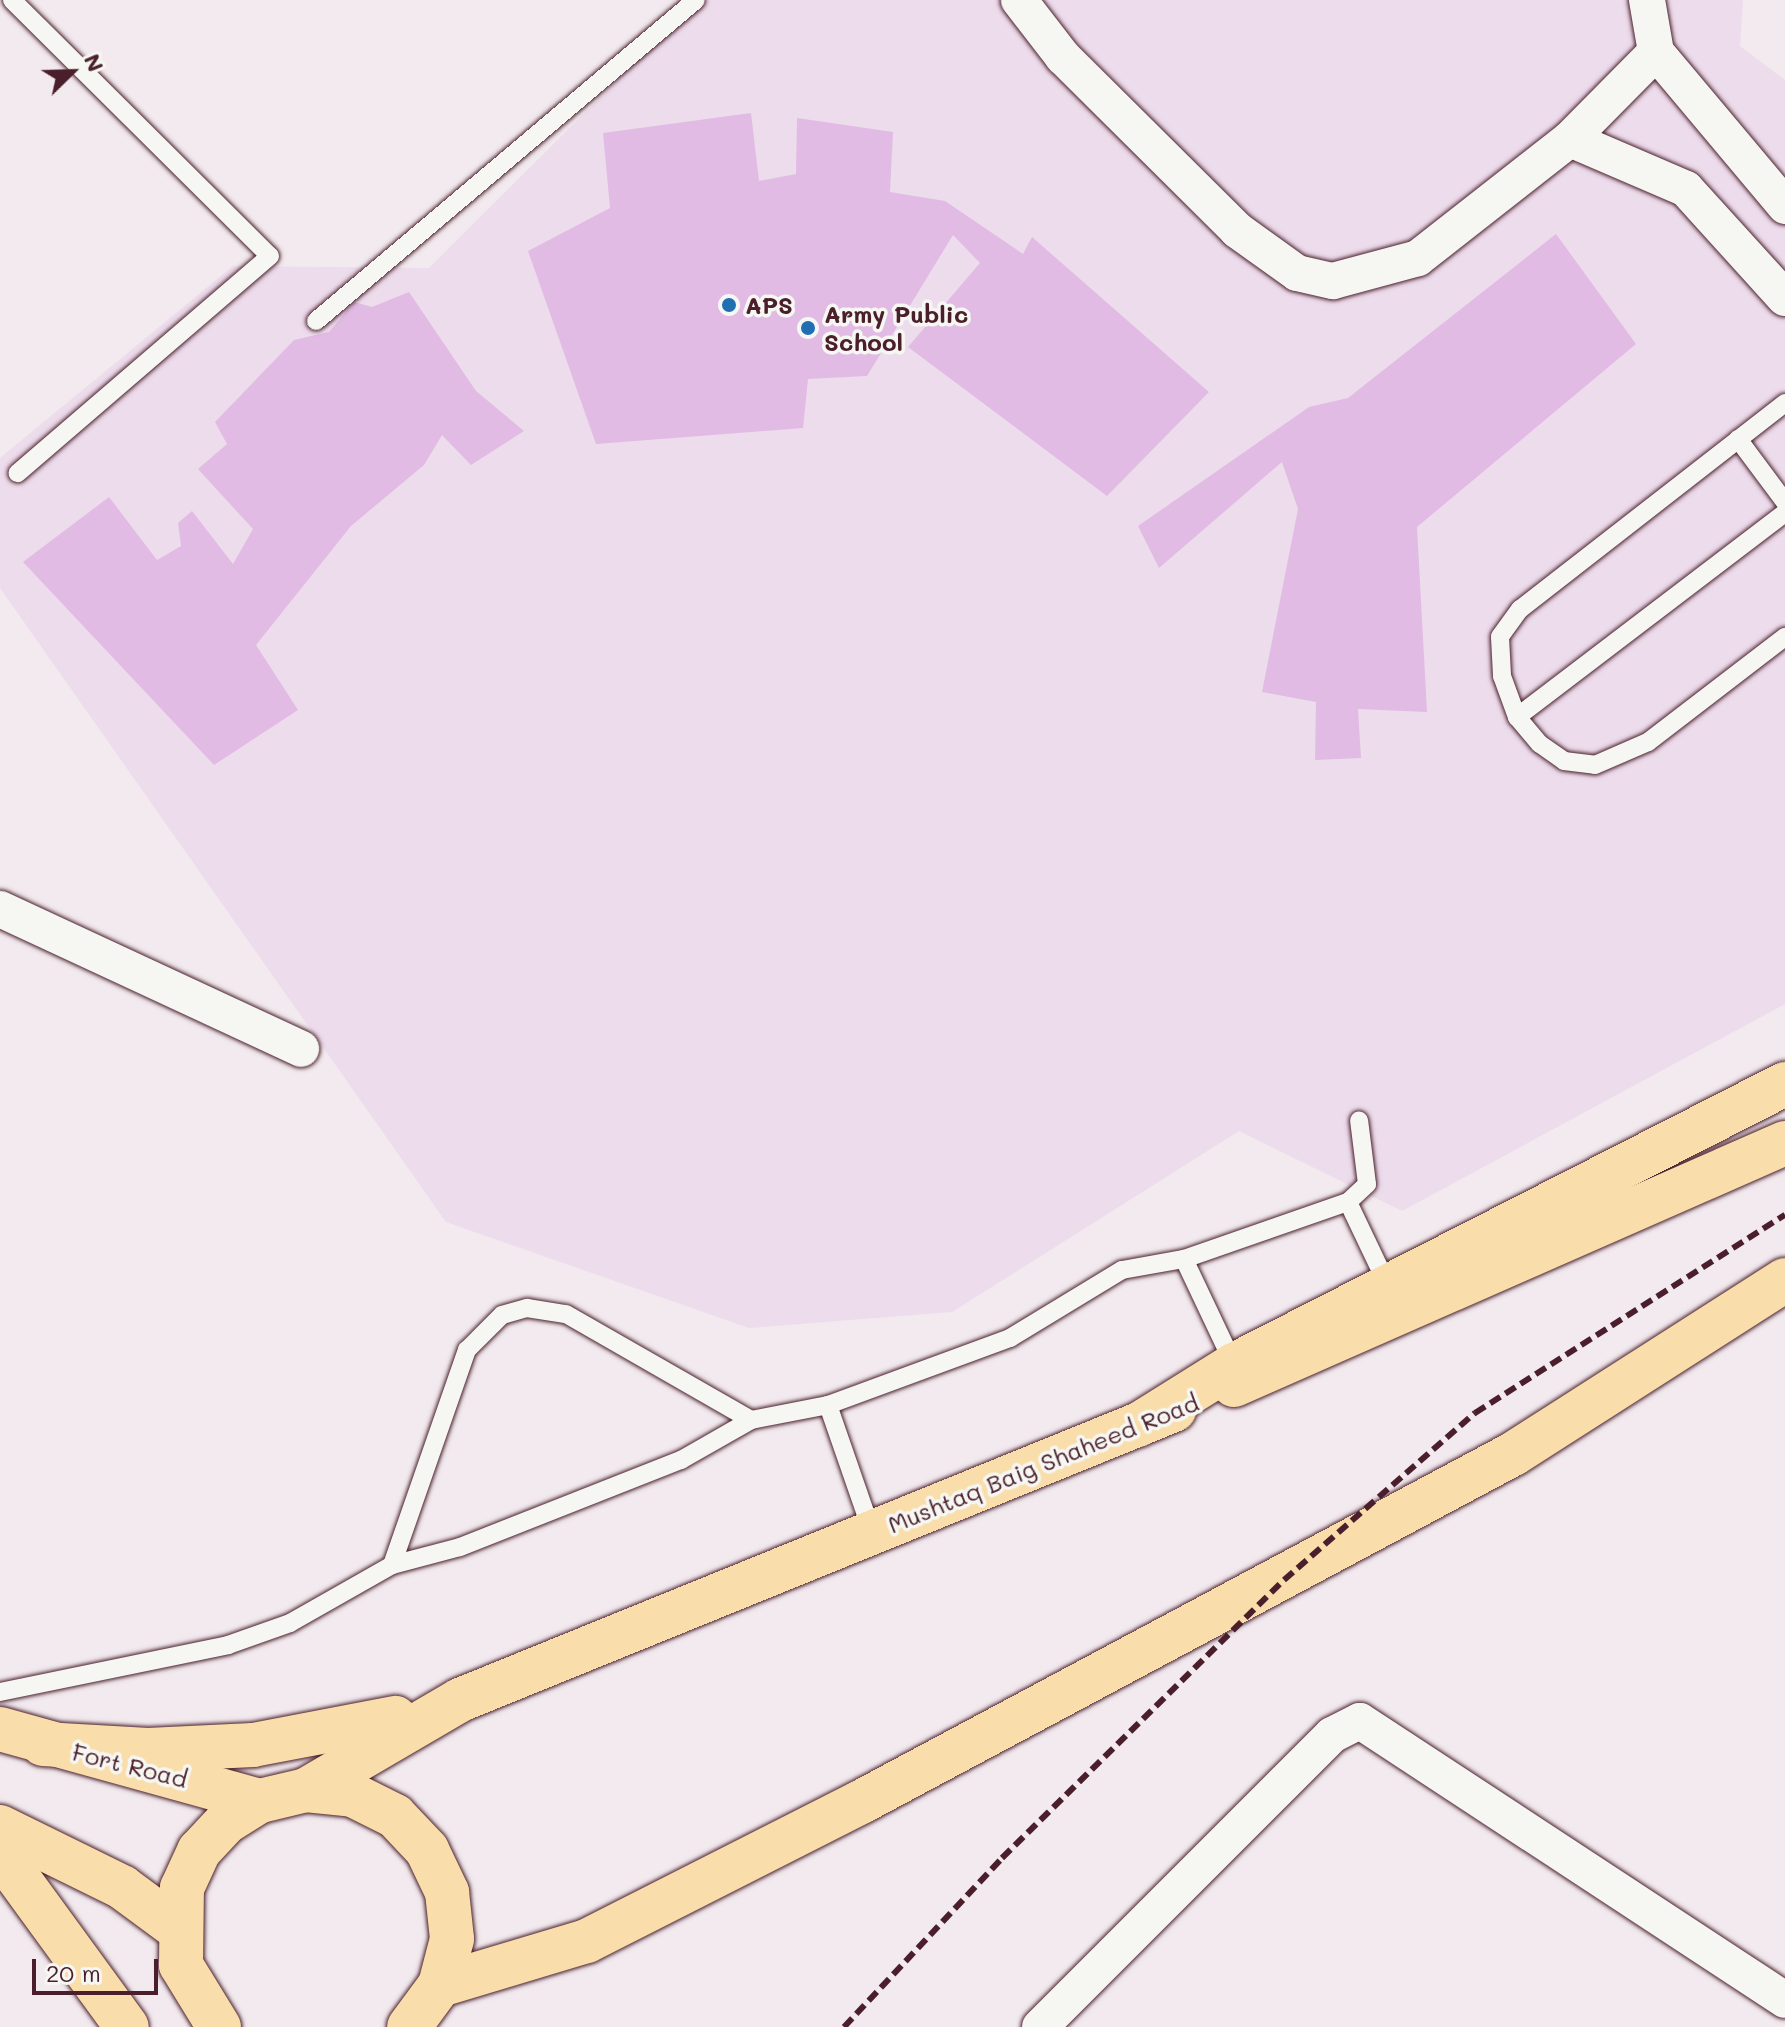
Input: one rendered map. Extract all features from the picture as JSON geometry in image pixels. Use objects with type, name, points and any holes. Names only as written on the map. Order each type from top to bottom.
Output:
[{"type":"main road","points":[[1138,1425],[1234,1365],[1785,1084]]},
{"type":"main road","name":"Mushtaq Baig Shaheed Road","points":[[306,1790],[460,1700],[1138,1425],[1785,1143]]},
{"type":"main road","points":[[440,1985],[587,1941],[875,1795],[1513,1454],[1785,1280]]},
{"type":"main road","points":[[43,1744],[148,1750],[253,1745],[358,1728],[460,1700]]},
{"type":"main road","name":"Fort Road","points":[[0,1729],[43,1744],[260,1801]]},
{"type":"main road","points":[[219,2027],[181,1965],[176,1927],[182,1888],[199,1851],[226,1822],[260,1801],[306,1790],[367,1802],[395,1816],[427,1850],[447,1892],[452,1939],[440,1985],[409,2027]]},
{"type":"main road","points":[[0,1827],[122,1887],[176,1927]]},
{"type":"main road","points":[[0,1853],[127,2027]]},
{"type":"street","points":[[1019,0],[1063,57],[1237,230],[1297,273],[1333,281],[1418,258],[1570,139],[1656,52]]},
{"type":"street","points":[[1647,0],[1656,52],[1785,206]]},
{"type":"street","points":[[1570,139],[1686,189],[1785,298]]},
{"type":"street","points":[[0,909],[301,1049]]},
{"type":"street","points":[[1040,2027],[1321,1746],[1360,1721],[1785,2000]]},
{"type":"lane","points":[[12,0],[270,256],[18,473]]},
{"type":"lane","points":[[316,321],[696,0]]},
{"type":"lane","points":[[1785,403],[1520,609],[1500,637],[1502,676],[1517,717],[1564,761],[1613,761],[1785,637]]},
{"type":"lane","points":[[1738,439],[1785,502]]},
{"type":"lane","points":[[1517,717],[1785,513]]},
{"type":"lane","points":[[0,1692],[228,1645],[331,1603],[392,1565],[460,1547],[681,1460],[751,1420],[828,1405],[1010,1338],[1122,1270],[1184,1259],[1348,1202],[1367,1184],[1359,1120]]},
{"type":"lane","points":[[1348,1202],[1388,1286]]},
{"type":"lane","points":[[1184,1259],[1234,1365]]},
{"type":"lane","points":[[392,1565],[467,1350],[502,1315],[527,1308],[566,1314],[751,1420]]},
{"type":"lane","points":[[828,1405],[872,1532]]},
{"type":"shaded area","points":[[698,0],[1743,0],[1740,46],[1785,80],[1785,1004],[1402,1211],[1239,1131],[952,1312],[749,1328],[446,1222],[0,588],[0,458],[233,266],[429,268]]},
{"type":"building","name":"APS","points":[[751,113],[759,181],[796,174],[797,118],[893,132],[890,192],[945,201],[1023,254],[1032,237],[1209,392],[1107,496],[908,347],[980,263],[953,235],[867,376],[808,379],[803,428],[596,444],[528,251],[610,208],[603,133]]},
{"type":"building","points":[[1556,234],[1636,344],[1417,527],[1427,712],[1358,709],[1361,758],[1315,760],[1316,702],[1262,692],[1298,509],[1282,462],[1159,568],[1138,526],[1309,407],[1348,398]]},
{"type":"building","points":[[409,292],[476,391],[524,431],[471,465],[442,435],[424,465],[351,526],[256,645],[298,710],[214,765],[23,562],[109,497],[157,560],[181,546],[178,523],[192,511],[233,564],[253,529],[198,469],[227,444],[215,422],[294,340],[329,332],[354,302],[372,307]]},
{"type":"railway","points":[[844,2027],[1002,1858],[1284,1580],[1475,1413],[1785,1215]]},
{"type":"place","name":"APS","points":[[729,305]]},
{"type":"place","name":"Army Public School","points":[[808,328]]}]
